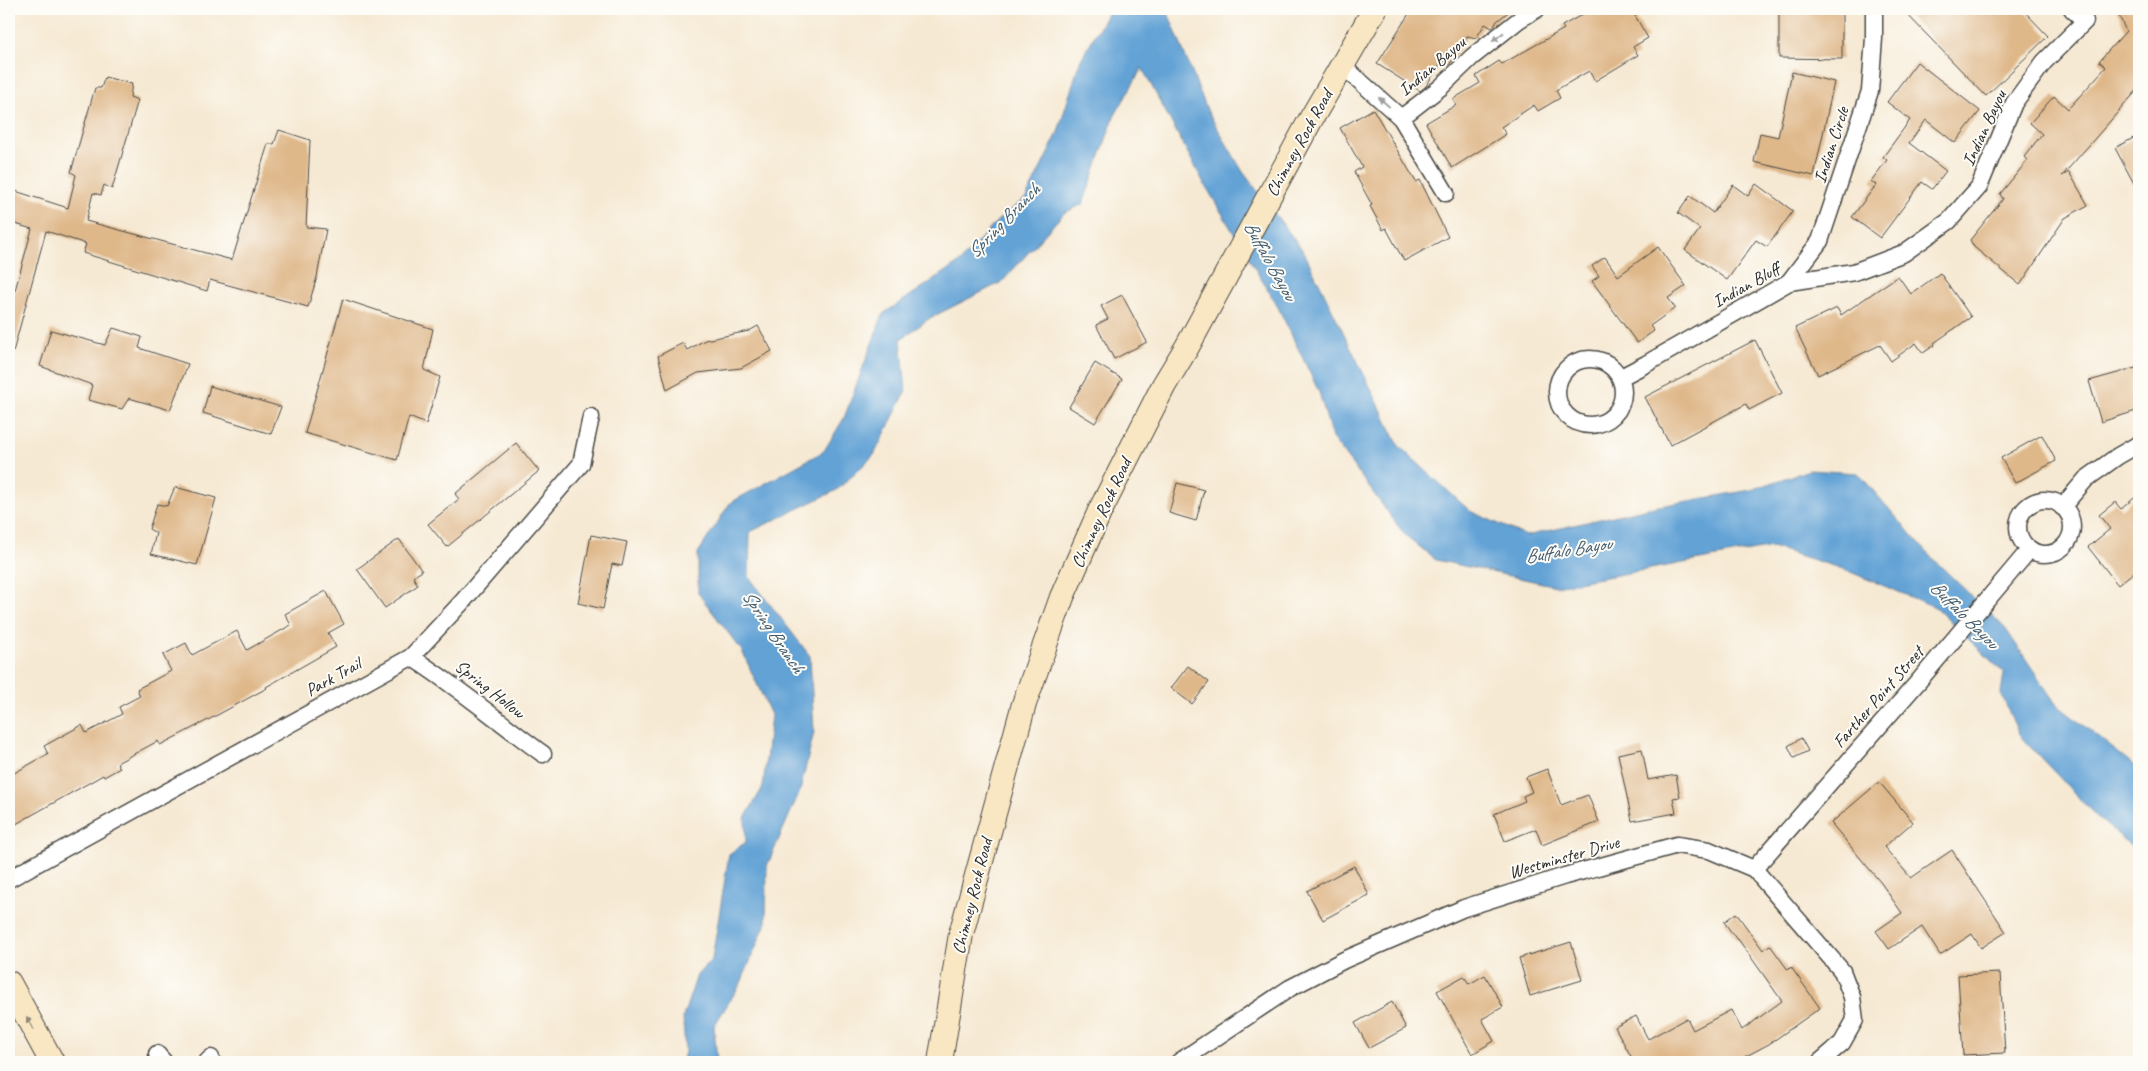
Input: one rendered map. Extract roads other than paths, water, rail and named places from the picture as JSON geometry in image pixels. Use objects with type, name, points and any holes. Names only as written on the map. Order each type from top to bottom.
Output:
[{"type":"main road","name":"Chimney Rock Road","points":[[940,1062],[961,934],[1024,704],[1062,597],[1100,511],[1164,384],[1187,347],[1311,119],[1375,9]]},
{"type":"main road","points":[[9,983],[52,1062]]},
{"type":"street","name":"Indian Bayou","points":[[1401,118],[1441,87],[1472,57],[1520,19],[1537,9]]},
{"type":"street","name":"Indian Circle","points":[[1790,282],[1820,241],[1870,91],[1874,9]]},
{"type":"street","name":"Indian Bayou","points":[[1949,221],[1979,187],[2014,103],[2044,62],[2085,20],[2072,9]]},
{"type":"street","points":[[1343,66],[1401,118],[1446,193]]},
{"type":"street","name":"Indian Bluff","points":[[1620,377],[1790,282],[1854,272],[1904,253],[1949,221]]},
{"type":"street","points":[[1589,359],[1600,361],[1610,366],[1620,377],[1622,396],[1618,410],[1600,424],[1588,425],[1577,422],[1569,417],[1557,398],[1561,376],[1568,367],[1578,361],[1589,359]]},
{"type":"street","name":"Park Trail","points":[[9,879],[411,656],[463,601],[581,464],[591,418]]},
{"type":"street","points":[[2062,507],[2086,479],[2118,456],[2139,444]]},
{"type":"street","points":[[2038,502],[2055,502],[2062,507],[2068,514],[2072,532],[2064,547],[2056,552],[2047,554],[2038,553],[2030,549],[2020,535],[2019,527],[2024,511],[2038,502]]},
{"type":"street","name":"Farther Point Street","points":[[1754,870],[1918,682],[2030,549]]},
{"type":"street","name":"Spring Hollow","points":[[411,656],[448,680],[484,710],[543,754]]},
{"type":"street","name":"Westminster Drive","points":[[1179,1062],[1290,988],[1344,960],[1464,908],[1565,876],[1677,845],[1709,850],[1754,870],[1842,971],[1852,996],[1855,1020],[1842,1043],[1820,1062]]},
{"type":"water","points":[[1110,9],[1169,9],[1168,13],[1208,112],[1243,172],[1304,252],[1399,446],[1470,511],[1526,536],[1648,508],[1751,490],[1809,470],[1858,473],[1929,555],[2005,628],[2056,704],[2139,769],[2139,852],[2097,817],[2019,735],[2001,693],[2004,673],[1935,607],[1843,569],[1772,547],[1556,586],[1436,560],[1405,535],[1332,438],[1319,392],[1278,307],[1205,185],[1142,68],[1114,117],[1083,204],[1064,213],[1002,282],[930,318],[901,339],[906,391],[874,455],[837,490],[750,532],[749,577],[810,656],[814,732],[800,791],[767,866],[766,923],[741,983],[714,1026],[717,1062],[682,1062],[685,1052],[683,1017],[697,975],[712,959],[729,854],[746,842],[745,818],[763,787],[771,715],[742,651],[698,593],[698,553],[730,503],[824,451],[844,418],[883,314],[960,262],[998,220],[1026,198],[1057,135],[1080,61]]},
{"type":"water label","name":"Spring Branch","points":[[1003,220]]},
{"type":"water label","name":"Buffalo Bayou","points":[[1271,260]]},
{"type":"water label","name":"Buffalo Bayou","points":[[1568,549]]},
{"type":"water label","name":"Buffalo Bayou","points":[[1965,614]]},
{"type":"water label","name":"Spring Branch","points":[[774,631]]}]
